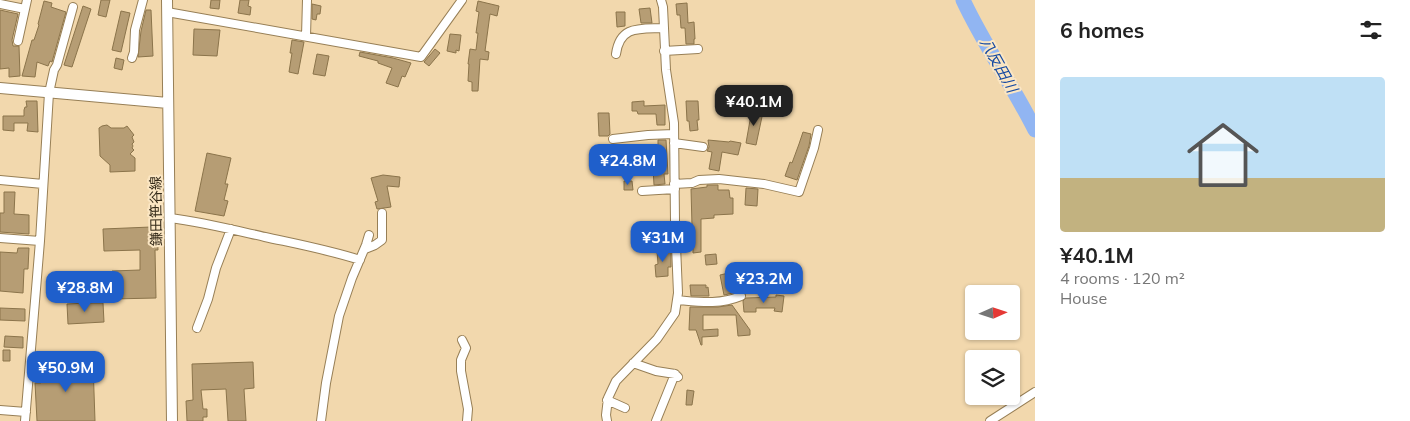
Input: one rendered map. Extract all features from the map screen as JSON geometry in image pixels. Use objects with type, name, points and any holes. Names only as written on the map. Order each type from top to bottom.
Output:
[{"type":"street","points":[[18,41],[28,0]]},
{"type":"street","points":[[132,58],[135,30],[143,0]]},
{"type":"street","name":"鎌田笹谷線","points":[[167,0],[172,421]]},
{"type":"street","points":[[306,36],[307,0]]},
{"type":"street","points":[[167,12],[421,57],[462,0]]},
{"type":"street","points":[[607,421],[608,400],[616,381],[657,338],[675,313],[678,293],[674,187],[674,123],[666,70],[661,0]]},
{"type":"street","points":[[0,4],[25,10]]},
{"type":"street","points":[[25,421],[40,241],[49,93],[73,7]]},
{"type":"street","points":[[616,54],[619,40],[628,31],[663,28]]},
{"type":"street","points":[[664,51],[698,49]]},
{"type":"street","points":[[0,88],[168,103]]},
{"type":"street","points":[[642,191],[674,187],[699,180],[719,179],[764,184],[799,192],[818,130]]},
{"type":"street","points":[[613,139],[674,134]]},
{"type":"street","points":[[674,143],[703,147]]},
{"type":"street","points":[[0,180],[43,184]]},
{"type":"street","points":[[365,249],[382,240],[382,213]]},
{"type":"street","points":[[170,218],[194,221],[339,253],[360,260]]},
{"type":"street","points":[[197,328],[230,229]]},
{"type":"street","points":[[321,421],[326,382],[343,302],[365,249],[369,234]]},
{"type":"street","points":[[0,238],[40,241]]},
{"type":"street","points":[[677,300],[729,301],[741,296]]},
{"type":"street","points":[[462,340],[466,348],[461,360],[461,371],[468,409],[467,421]]},
{"type":"street","points":[[633,363],[677,376],[656,421]]},
{"type":"street","points":[[990,421],[1035,392]]},
{"type":"street","points":[[608,400],[625,408]]},
{"type":"street","points":[[0,410],[26,412]]},
{"type":"building","points":[[101,0],[110,0],[106,17],[98,15]]},
{"type":"building","points":[[211,0],[220,0],[219,9],[210,8]]},
{"type":"building","points":[[240,0],[249,0],[248,6],[251,7],[250,15],[238,13]]},
{"type":"building","points":[[44,1],[52,3],[51,7],[66,12],[52,62],[50,61],[48,66],[37,62],[35,77],[22,76],[32,40],[34,40],[39,25]]},
{"type":"building","points":[[478,1],[499,6],[497,16],[490,14],[485,51],[489,52],[488,60],[480,59],[478,91],[472,91],[472,82],[468,81],[468,64],[470,49],[476,50],[479,12],[476,11]]},
{"type":"building","points":[[687,3],[688,23],[694,22],[694,44],[686,44],[685,28],[681,28],[680,15],[677,15],[676,4]]},
{"type":"building","points":[[312,4],[321,6],[320,14],[317,14],[316,20],[312,19]]},
{"type":"building","points":[[83,6],[91,9],[72,67],[64,65]]},
{"type":"building","points":[[650,8],[652,23],[641,23],[639,9]]},
{"type":"building","points":[[0,10],[18,14],[12,40],[13,46],[19,46],[20,76],[9,77],[9,68],[0,69]]},
{"type":"building","points":[[146,10],[151,10],[153,56],[138,57],[141,31]]},
{"type":"building","points":[[121,11],[130,13],[121,52],[112,50]]},
{"type":"building","points":[[616,12],[625,12],[625,26],[617,27]]},
{"type":"building","points":[[194,29],[220,30],[217,56],[193,55]]},
{"type":"building","points":[[450,34],[461,35],[459,51],[456,50],[456,53],[447,51]]},
{"type":"building","points":[[292,40],[304,42],[298,74],[289,72]]},
{"type":"building","points":[[435,49],[440,53],[429,66],[424,62]]},
{"type":"building","points":[[360,52],[411,63],[405,77],[402,76],[398,87],[386,83],[392,68],[378,63],[378,61],[359,56]]},
{"type":"building","points":[[317,54],[329,56],[325,76],[313,74]]},
{"type":"building","points":[[116,58],[124,60],[122,70],[114,68]]},
{"type":"building","points":[[26,101],[37,101],[38,132],[27,131],[28,123],[14,123],[14,131],[3,130],[3,116],[24,116],[25,107],[27,107]]},
{"type":"building","points":[[644,101],[644,106],[665,105],[665,125],[657,125],[656,114],[638,114],[637,111],[632,111],[632,102]]},
{"type":"building","points":[[686,101],[698,101],[698,130],[690,131],[689,121],[687,121]]},
{"type":"building","points":[[752,109],[763,112],[756,145],[746,143]]},
{"type":"building","points":[[598,113],[609,113],[610,134],[608,136],[599,136]]},
{"type":"building","points":[[107,125],[111,128],[124,128],[127,126],[134,135],[132,137],[134,142],[132,148],[134,150],[130,154],[135,158],[135,171],[110,172],[110,165],[100,156],[99,128]]},
{"type":"building","points":[[803,132],[811,134],[809,146],[797,180],[785,176],[790,162],[792,163]]},
{"type":"building","points":[[658,140],[666,140],[668,174],[664,174],[665,184],[654,185],[652,151],[658,151]]},
{"type":"building","points":[[708,140],[741,143],[738,155],[722,152],[719,171],[709,169],[712,152],[707,151],[709,147]]},
{"type":"building","points":[[207,153],[231,158],[225,184],[228,184],[224,200],[228,201],[224,216],[195,211]]},
{"type":"building","points":[[383,175],[400,177],[399,187],[387,186],[391,207],[377,209],[375,202],[378,201],[371,178]]},
{"type":"building","points":[[624,181],[632,181],[633,190],[624,190]]},
{"type":"building","points":[[707,185],[718,185],[718,190],[729,190],[730,198],[733,198],[733,214],[714,215],[714,218],[701,219],[701,252],[693,253],[693,243],[689,244],[688,226],[692,226],[691,189],[707,187]]},
{"type":"building","points":[[746,188],[758,189],[757,206],[745,205]]},
{"type":"building","points":[[4,192],[15,192],[14,214],[29,215],[29,234],[0,232],[0,213],[4,213]]},
{"type":"building","points":[[151,227],[151,234],[157,233],[158,250],[155,250],[156,298],[112,299],[112,271],[140,270],[140,250],[104,251],[103,229]]},
{"type":"building","points":[[18,248],[29,248],[28,269],[24,269],[23,293],[0,291],[0,252],[17,253]]},
{"type":"building","points":[[671,250],[671,267],[668,267],[668,276],[656,277],[657,251]]},
{"type":"building","points":[[716,254],[717,264],[706,265],[705,255]]},
{"type":"building","points":[[733,272],[737,292],[724,295],[720,275]]},
{"type":"building","points":[[690,285],[706,285],[709,296],[691,296]]},
{"type":"building","points":[[776,295],[784,296],[782,312],[774,311],[775,308],[756,308],[756,312],[744,312],[743,301],[746,298],[776,297]]},
{"type":"building","points":[[103,303],[104,322],[68,324],[67,304]]},
{"type":"building","points":[[732,305],[750,330],[750,335],[738,336],[736,315],[703,315],[703,330],[718,329],[718,336],[702,337],[701,345],[696,330],[689,330],[690,307]]},
{"type":"building","points":[[0,308],[25,309],[25,321],[0,320]]},
{"type":"building","points":[[5,336],[23,337],[23,348],[4,347]]},
{"type":"building","points":[[3,350],[10,350],[10,361],[3,361]]},
{"type":"building","points":[[253,362],[254,388],[244,389],[246,421],[228,421],[226,389],[201,390],[203,409],[207,409],[207,417],[203,417],[203,421],[187,421],[186,401],[193,400],[192,364]]},
{"type":"building","points":[[93,363],[95,421],[37,421],[35,383],[41,383],[40,365]]},
{"type":"building","points":[[687,390],[694,391],[692,405],[686,405]]},
{"type":"waterway","name":"八反田川","points":[[963,0],[1035,130]]}]
